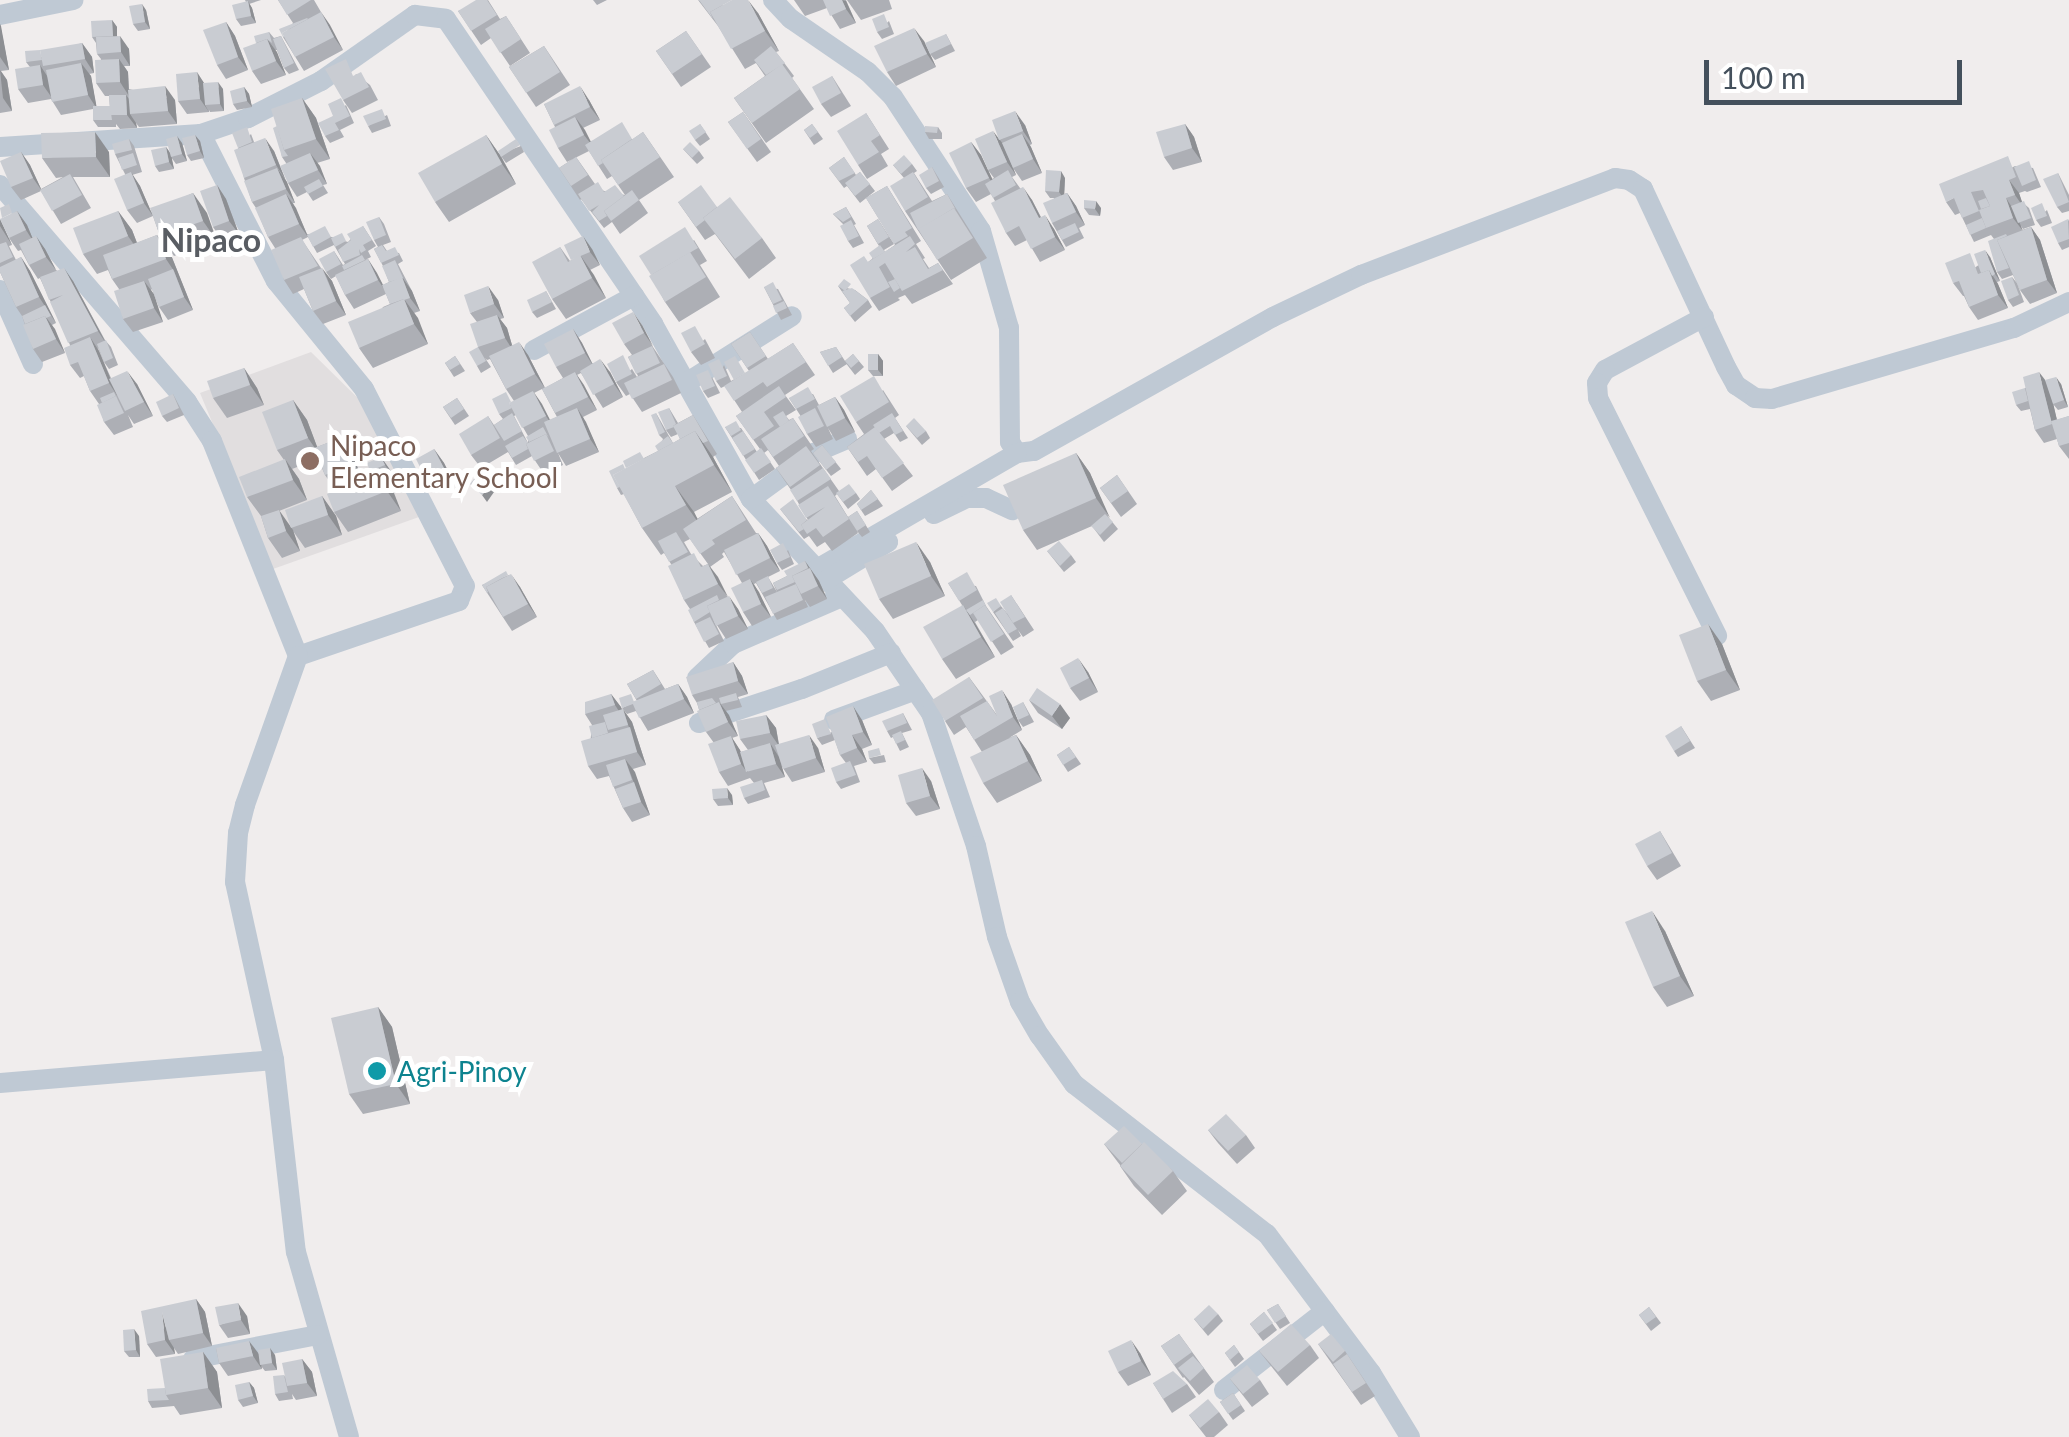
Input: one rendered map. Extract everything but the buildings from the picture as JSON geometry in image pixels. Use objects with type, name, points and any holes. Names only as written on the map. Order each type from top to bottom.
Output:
[{"type":"street","points":[[0,15],[73,0]]},
{"type":"street","points":[[774,0],[790,19],[868,72],[893,97],[981,231],[1008,328],[1010,442],[1017,453]]},
{"type":"street","points":[[0,147],[201,134],[248,118],[322,81],[408,7],[454,16],[634,296],[751,499],[891,653],[916,690],[950,759],[998,937],[1020,1002],[1040,1036],[1074,1084],[1267,1234],[1410,1437]]},
{"type":"street","points":[[201,134],[276,281],[364,389],[465,586],[460,601],[298,656]]},
{"type":"street","points":[[821,574],[1017,453],[1034,451],[1273,317],[1361,275],[1615,178],[1629,180],[1643,189],[1736,385],[1754,398],[1772,399],[2014,328],[2069,302]]},
{"type":"street","points":[[2,191],[188,402],[212,441],[298,656],[245,805],[235,858],[235,882],[274,1060],[296,1252],[349,1437]]},
{"type":"street","points":[[0,290],[33,364]]},
{"type":"street","points":[[534,350],[634,296]]},
{"type":"street","points":[[686,383],[792,316]]},
{"type":"street","points":[[1704,317],[1605,370],[1597,384],[1608,422],[1716,636]]},
{"type":"street","points":[[751,499],[814,452],[847,439]]},
{"type":"street","points":[[821,574],[968,498],[986,498],[1012,510]]},
{"type":"street","points":[[697,678],[733,644],[842,597]]},
{"type":"street","points":[[699,723],[802,689],[891,653]]},
{"type":"street","points":[[818,726],[916,690]]},
{"type":"street","points":[[0,1083],[274,1060]]},
{"type":"street","points":[[1224,1390],[1325,1312]]},
{"type":"street","points":[[193,1359],[318,1335]]},
{"type":"shaded area","name":"Nipaco Elementary School","points":[[311,352],[365,405],[419,517],[273,569],[200,393]]},
{"type":"place","name":"Nipaco Elementary School","points":[[310,461]]},
{"type":"place","name":"Agri-Pinoy","points":[[377,1071]]},
{"type":"district","name":"Nipaco","points":[[211,240]]}]
